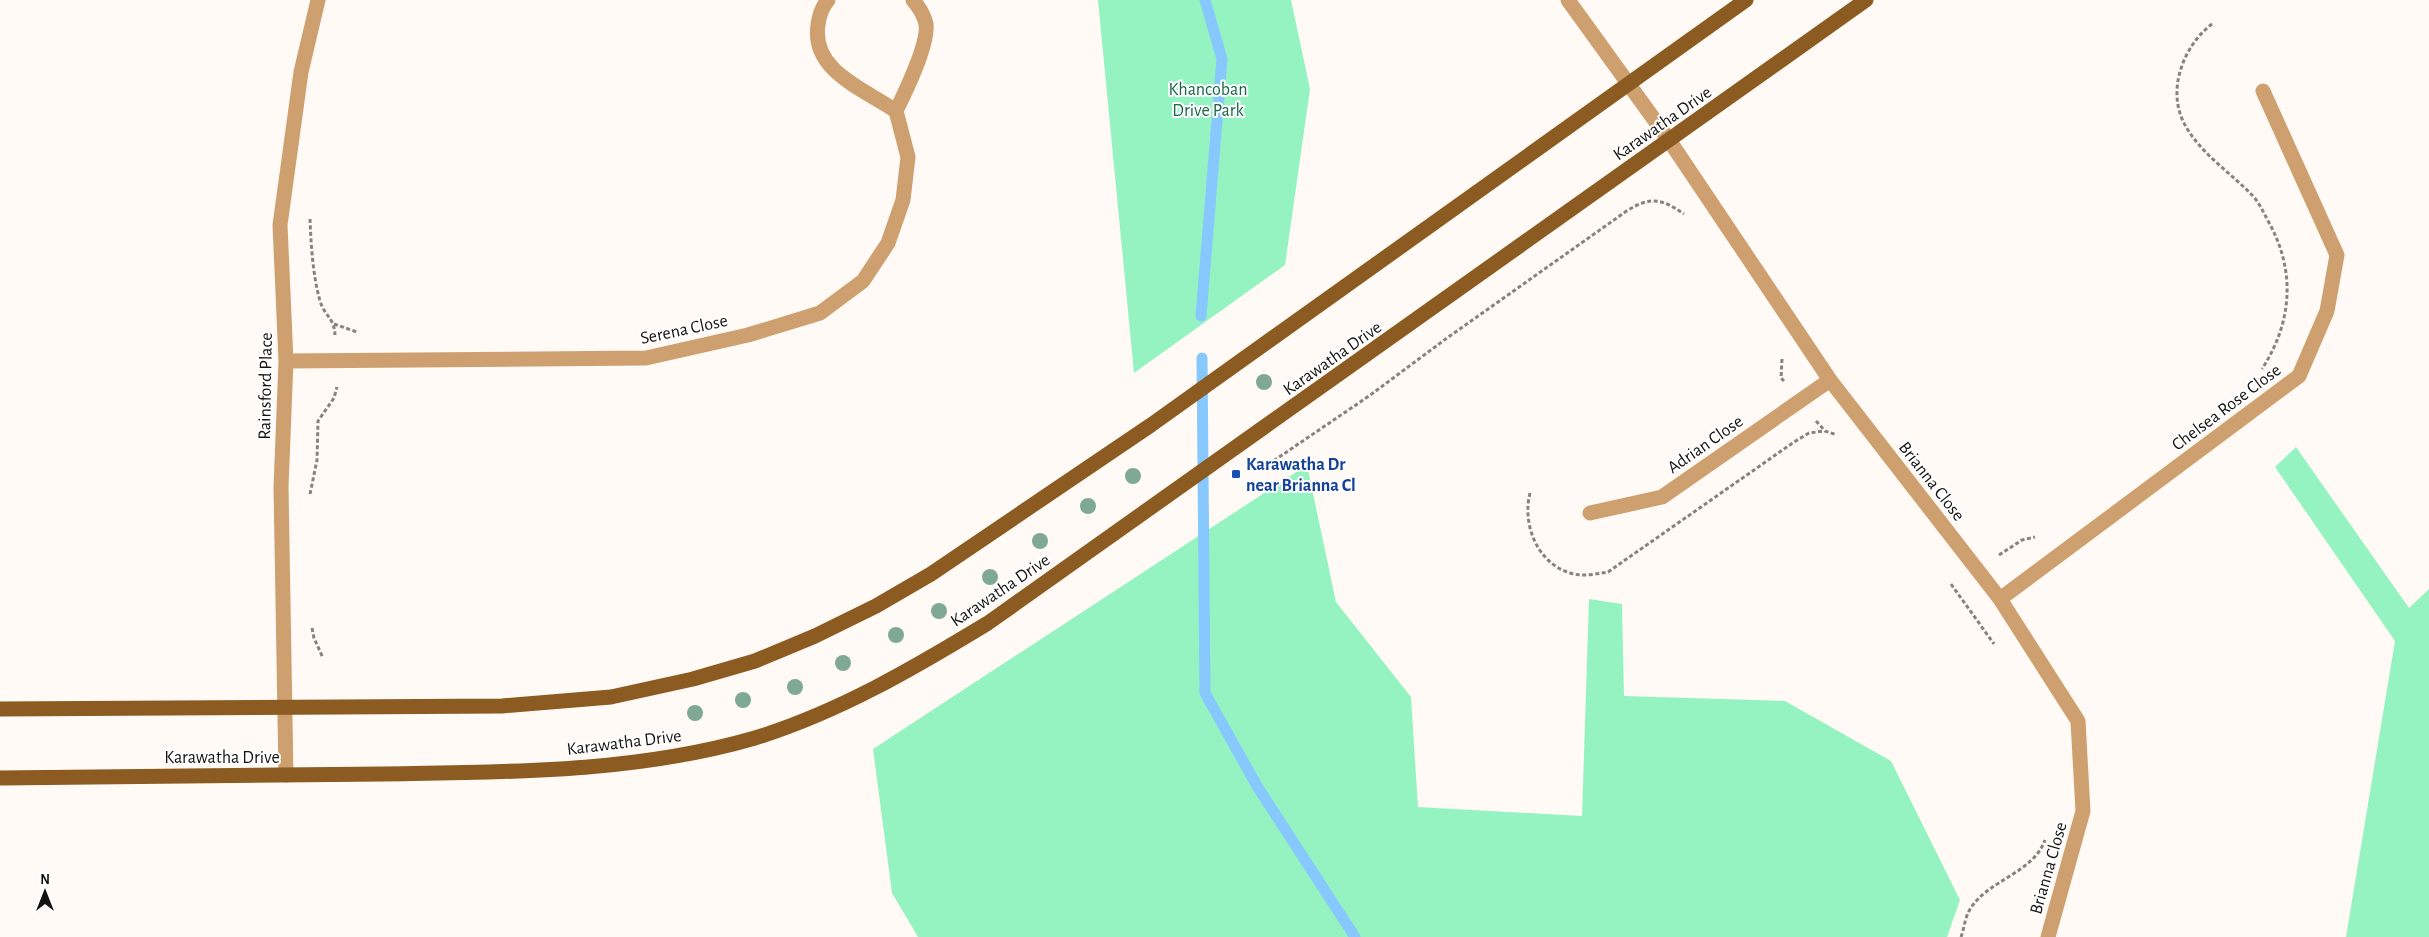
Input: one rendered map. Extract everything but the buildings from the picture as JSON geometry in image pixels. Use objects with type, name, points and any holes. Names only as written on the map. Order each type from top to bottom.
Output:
[{"type":"main road","points":[[0,709],[502,706],[612,696],[693,679],[755,661],[850,619],[931,574],[1264,345],[1746,0]]},
{"type":"main road","name":"Karawatha Drive","points":[[0,778],[527,772],[632,764],[754,738],[809,719],[896,678],[988,623],[1866,0]]},
{"type":"street","name":"Rainsford Place","points":[[286,776],[281,487],[286,361],[280,225],[301,72],[318,0]]},
{"type":"street","points":[[828,0],[819,21],[816,39],[822,57],[831,68],[896,111],[909,85],[923,43],[926,26],[919,7],[913,0]]},
{"type":"street","name":"Brianna Close","points":[[1568,0],[1669,140],[1830,380],[2000,599],[2078,721],[2083,811],[2048,937]]},
{"type":"street","name":"Chelsea Rose Close","points":[[2000,599],[2299,376],[2327,311],[2337,255],[2263,90]]},
{"type":"street","name":"Serena Close","points":[[286,361],[646,358],[748,335],[820,313],[863,281],[888,243],[903,200],[908,157],[896,111]]},
{"type":"street","name":"Adrian Close","points":[[1590,512],[1662,497],[1830,380]]},
{"type":"path","points":[[2212,24],[2199,34],[2189,48],[2178,81],[2177,98],[2185,124],[2204,151],[2255,198],[2275,231],[2283,256],[2288,279],[2287,305],[2281,330],[2270,355],[2260,371]]},
{"type":"path","points":[[1263,468],[1369,396],[1447,338],[1628,210],[1642,202],[1660,200],[1691,219]]},
{"type":"path","points":[[310,212],[318,292],[323,310],[334,324],[363,333]]},
{"type":"path","points":[[310,504],[310,494],[318,460],[318,422],[334,398],[337,389],[334,324]]},
{"type":"path","points":[[1780,351],[1782,360],[1781,378],[1825,431],[1843,439]]},
{"type":"path","points":[[1956,590],[2014,544],[2037,537]]},
{"type":"path","points":[[1950,582],[1995,645]]},
{"type":"path","points":[[312,622],[314,638],[323,658]]},
{"type":"path","points":[[1961,937],[1969,911],[1985,892],[2026,865],[2044,844],[2046,836]]},
{"type":"green space","name":"Khancoban Drive Park","points":[[1098,0],[1291,0],[1310,89],[1285,265],[1134,373]]},
{"type":"green space","points":[[2296,447],[2409,608],[2429,589],[2429,937],[2346,937],[2395,641],[2275,467]]},
{"type":"green space","points":[[1307,465],[1336,602],[1411,697],[1418,807],[1582,816],[1589,599],[1622,604],[1624,696],[1785,701],[1891,761],[1960,900],[1947,937],[918,937],[892,893],[873,749]]},
{"type":"waterway","points":[[1201,316],[1222,59],[1205,0]]},
{"type":"waterway","points":[[1202,358],[1205,693],[1257,786],[1355,937]]},
{"type":"place","name":"Karawatha Dr near Brianna Cl","points":[[1236,474]]}]
